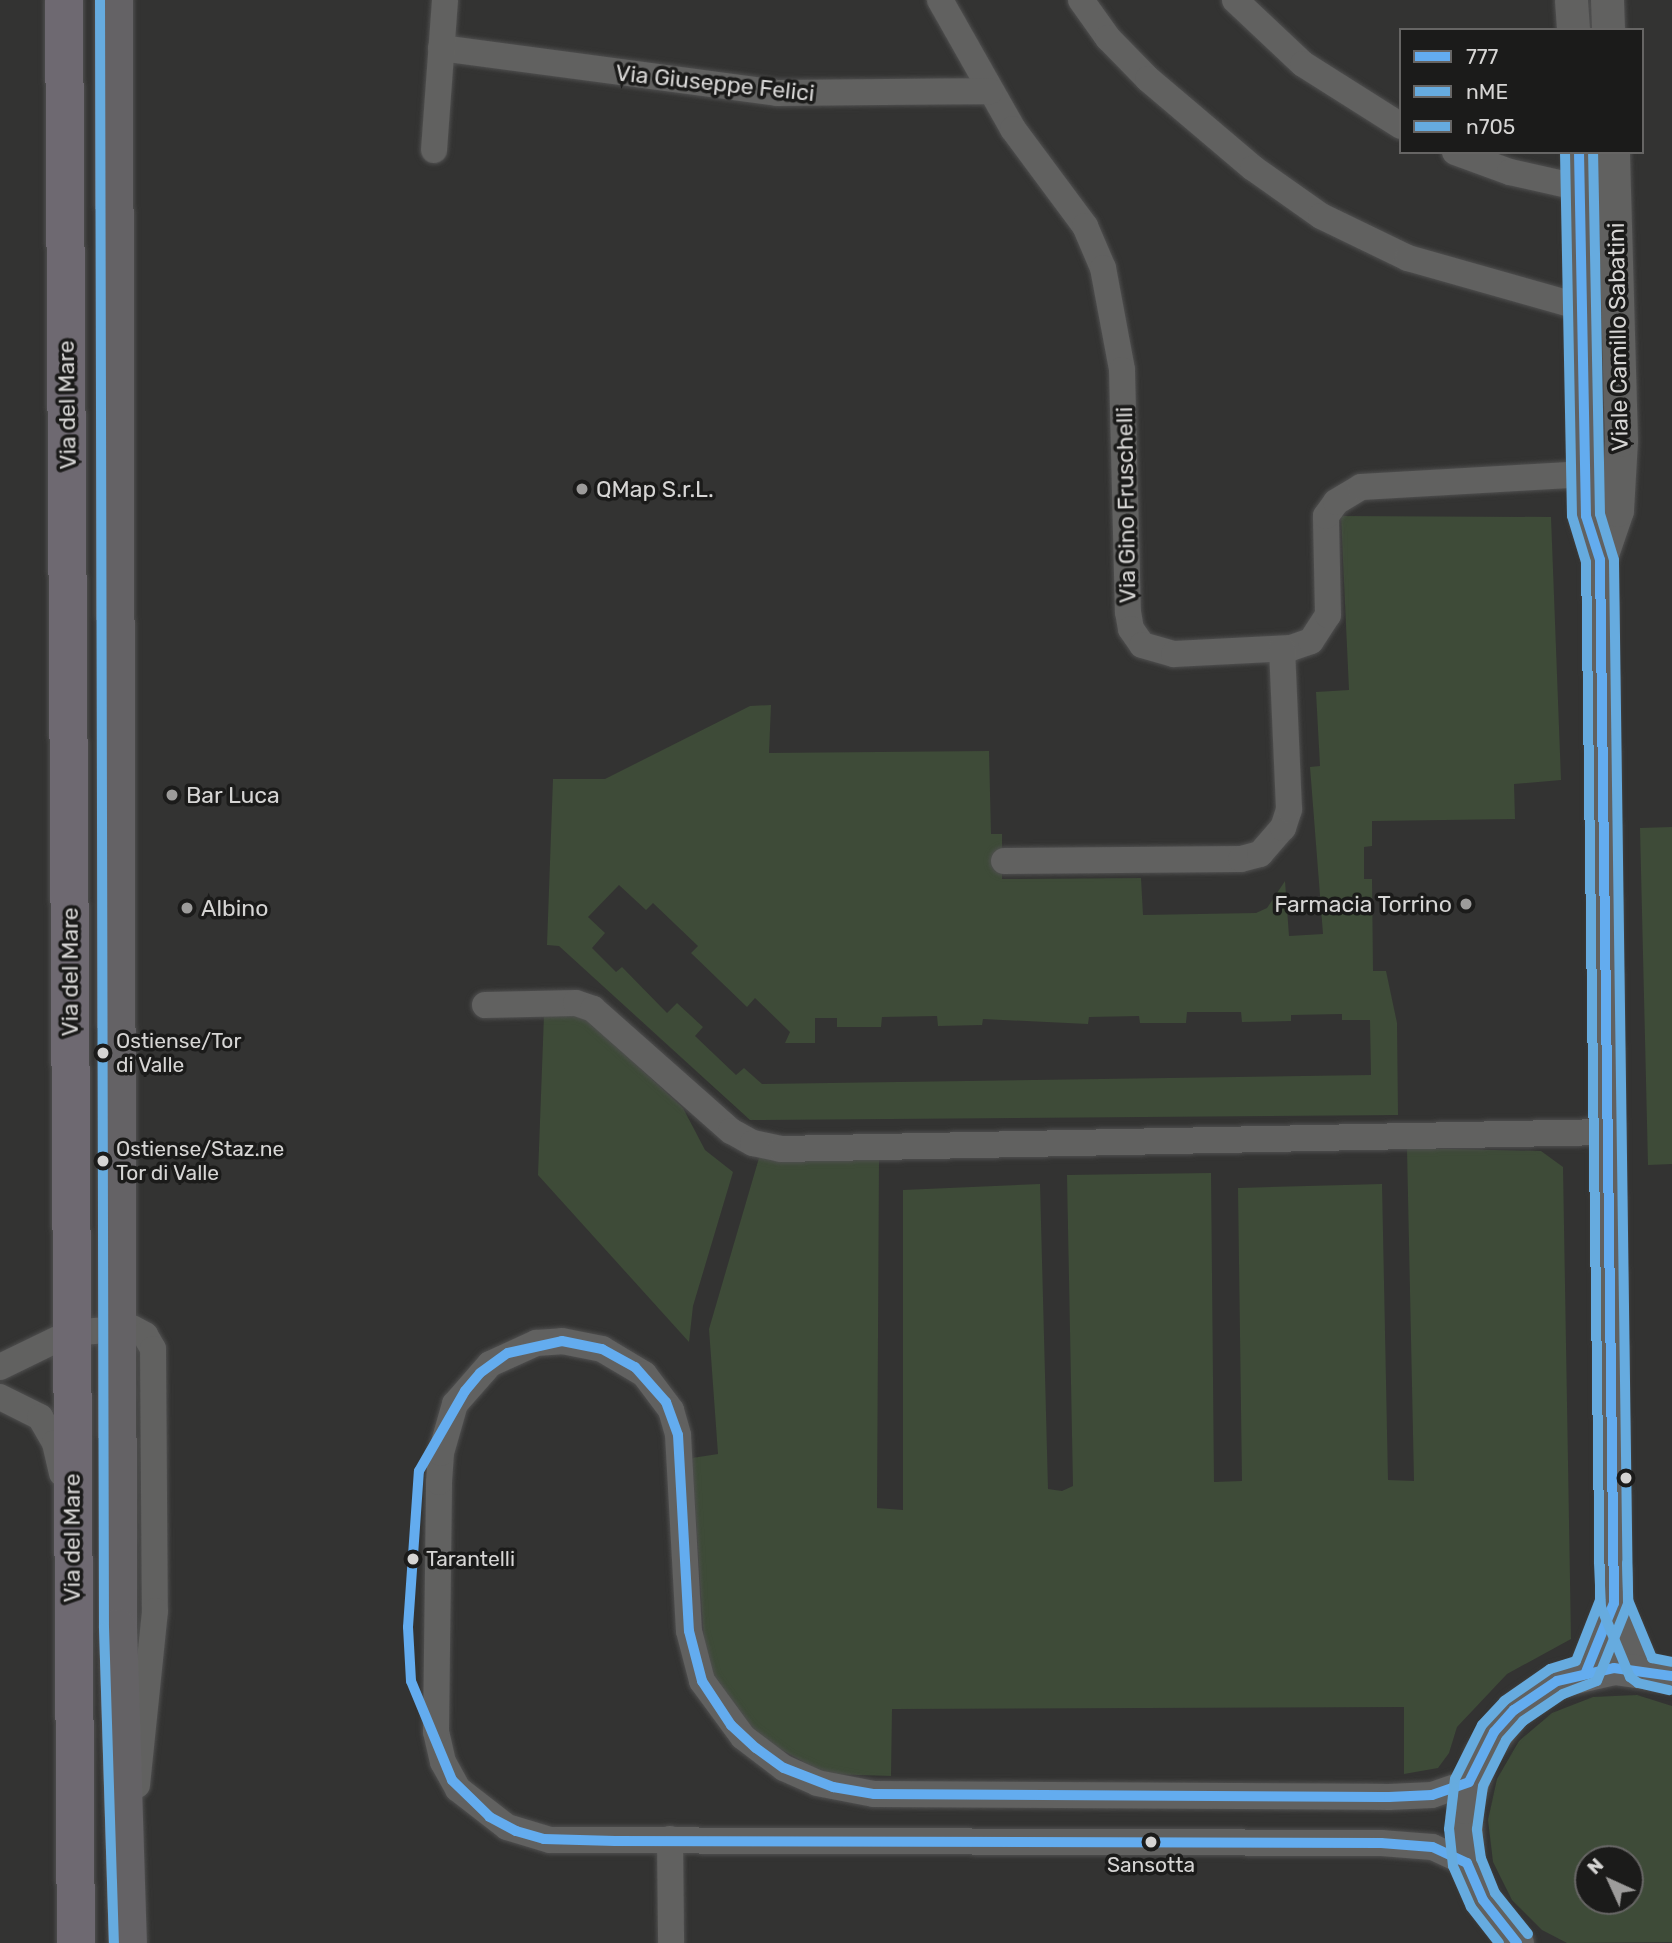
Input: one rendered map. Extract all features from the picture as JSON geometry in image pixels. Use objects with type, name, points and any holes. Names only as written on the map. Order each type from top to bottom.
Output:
[{"type":"main road","name":"Via del Mare","points":[[64,0],[70,1333],[76,1943]]},
{"type":"main road","points":[[114,0],[118,1628],[128,1943]]},
{"type":"street","points":[[434,150],[446,0]]},
{"type":"street","name":"Via Gino Fruschelli","points":[[940,0],[1019,140],[1085,226],[1107,278],[1123,393],[1130,629],[1142,645],[1167,654],[1282,649],[1311,641],[1326,622],[1326,516],[1351,491],[1361,487],[1587,474]]},
{"type":"street","points":[[1081,0],[1108,38],[1148,79],[1253,168],[1321,216],[1408,258],[1585,308]]},
{"type":"street","points":[[1235,0],[1303,64],[1399,125]]},
{"type":"street","points":[[1571,0],[1573,28]]},
{"type":"street","points":[[1607,0],[1608,28]]},
{"type":"street","name":"Via Giuseppe Felici","points":[[442,48],[777,93],[990,91]]},
{"type":"street","points":[[1460,154],[1510,172],[1581,188]]},
{"type":"street","name":"Viale Camillo Sabatini","points":[[1579,154],[1585,308],[1586,516],[1600,561],[1614,1603],[1586,1672]]},
{"type":"street","name":"Viale Camillo Sabatini","points":[[1600,561],[1617,510],[1621,440],[1613,154]]},
{"type":"street","points":[[1004,861],[1241,859],[1260,854],[1277,838],[1289,808],[1282,649]]},
{"type":"street","points":[[485,1005],[576,1003],[593,1009],[731,1131],[753,1143],[781,1149],[1607,1132]]},
{"type":"street","points":[[0,1367],[70,1333],[119,1329]]},
{"type":"street","points":[[1467,1863],[1432,1847],[1381,1843],[550,1840],[524,1834],[496,1821],[467,1798],[443,1762],[435,1713],[441,1453],[455,1404],[499,1358],[546,1341],[590,1345],[635,1367],[666,1402],[678,1435],[692,1648],[706,1689],[731,1725],[769,1758],[798,1775],[839,1789],[874,1794],[1408,1797],[1449,1791],[1469,1782]]},
{"type":"street","points":[[0,1397],[28,1407],[45,1424],[55,1443],[72,1519]]},
{"type":"street","name":"Viale Camillo Sabatini","points":[[1614,1603],[1657,1673]]},
{"type":"street","points":[[1517,1943],[1483,1900],[1467,1863],[1463,1829],[1469,1782],[1494,1732],[1514,1710],[1557,1681],[1586,1672],[1657,1673]]},
{"type":"street","points":[[670,1839],[671,1943]]},
{"type":"green space","points":[[1341,516],[1551,517],[1561,780],[1514,784],[1515,819],[1372,821],[1372,846],[1364,847],[1364,879],[1372,879],[1373,971],[1386,971],[1397,1023],[1398,1115],[750,1120],[559,946],[547,945],[553,779],[605,779],[750,706],[771,705],[769,753],[989,751],[991,834],[1002,834],[1002,879],[1141,878],[1143,915],[1256,913],[1267,908],[1285,881],[1289,936],[1323,934],[1310,767],[1320,766],[1316,692],[1349,690]],"holes":[[[619,885],[646,910],[653,903],[698,946],[691,953],[747,1007],[755,998],[790,1032],[785,1043],[815,1043],[815,1018],[837,1018],[837,1027],[881,1027],[882,1017],[937,1016],[938,1026],[982,1025],[983,1019],[1088,1024],[1089,1017],[1139,1016],[1140,1023],[1186,1023],[1187,1012],[1241,1012],[1242,1022],[1291,1021],[1291,1015],[1342,1014],[1342,1020],[1370,1020],[1371,1075],[762,1084],[744,1068],[736,1075],[695,1036],[703,1027],[677,1003],[667,1013],[622,967],[616,972],[592,948],[605,933],[588,917]]]},
{"type":"green space","points":[[1672,827],[1672,1164],[1648,1165],[1640,828]]},
{"type":"green space","points":[[572,1014],[590,1022],[683,1108],[705,1150],[733,1172],[693,1306],[689,1342],[538,1175],[544,1015]]},
{"type":"green space","points":[[1407,1148],[1541,1151],[1563,1167],[1571,1639],[1507,1674],[1457,1727],[1449,1753],[1438,1768],[1404,1774],[1404,1707],[892,1709],[891,1776],[826,1774],[758,1737],[717,1689],[704,1641],[692,1458],[718,1454],[709,1329],[759,1158],[879,1160],[877,1508],[903,1510],[903,1190],[1040,1184],[1048,1489],[1062,1491],[1073,1486],[1067,1175],[1211,1173],[1214,1482],[1242,1481],[1238,1188],[1382,1184],[1388,1480],[1414,1481]]},
{"type":"green space","points":[[1637,1695],[1672,1706],[1672,1942],[1567,1943],[1542,1930],[1512,1900],[1493,1862],[1488,1820],[1497,1779],[1519,1741],[1552,1713],[1593,1697]]},
{"type":"transit line","name":"nME","points":[[100,0],[104,1628],[114,1943]]},
{"type":"transit line","name":"n705","points":[[1499,1943],[1471,1907],[1453,1866],[1449,1829],[1455,1779],[1482,1725],[1504,1701],[1550,1669],[1576,1661],[1600,1600],[1586,562],[1572,516],[1565,154]]},
{"type":"transit line","name":"777","points":[[1579,154],[1586,516],[1600,560],[1614,1603],[1586,1672]]},
{"type":"transit line","name":"nME","points":[[1528,1934],[1495,1893],[1481,1859],[1477,1829],[1483,1786],[1506,1740],[1523,1721],[1563,1694],[1597,1681],[1628,1604],[1614,560],[1600,514],[1593,154]]},
{"type":"transit line","name":"777","points":[[1467,1863],[1432,1847],[1381,1843],[615,1841],[544,1839],[516,1831],[490,1817],[452,1780],[411,1681],[408,1627],[419,1471],[465,1391],[480,1373],[508,1353],[562,1341],[602,1349],[635,1367],[666,1402],[678,1435],[689,1631],[702,1681],[731,1725],[756,1748],[784,1768],[833,1787],[874,1794],[1389,1797],[1432,1795],[1469,1782]]},
{"type":"transit line","name":"nME","points":[[1599,1563],[1601,1607],[1630,1677],[1638,1683],[1669,1690]]},
{"type":"transit line","name":"n705","points":[[1627,1563],[1628,1600],[1652,1658],[1672,1662]]},
{"type":"transit line","name":"777","points":[[1469,1782],[1494,1732],[1514,1710],[1557,1681],[1614,1668],[1672,1676]]},
{"type":"transit line","name":"777","points":[[1467,1863],[1483,1900],[1517,1943]]},
{"type":"place","name":"QMap S.r.L.","points":[[582,489]]},
{"type":"place","name":"Bar Luca","points":[[172,795]]},
{"type":"place","name":"Farmacia Torrino","points":[[1466,904]]},
{"type":"place","name":"Albino","points":[[187,908]]},
{"type":"place","name":"Ostiense/Tor di Valle","points":[[103,1053]]},
{"type":"place","name":"Ostiense/Staz.ne Tor di Valle","points":[[103,1161]]},
{"type":"place","name":"Tarantelli","points":[[413,1559]]},
{"type":"place","name":"Sansotta","points":[[1151,1842]]}]
